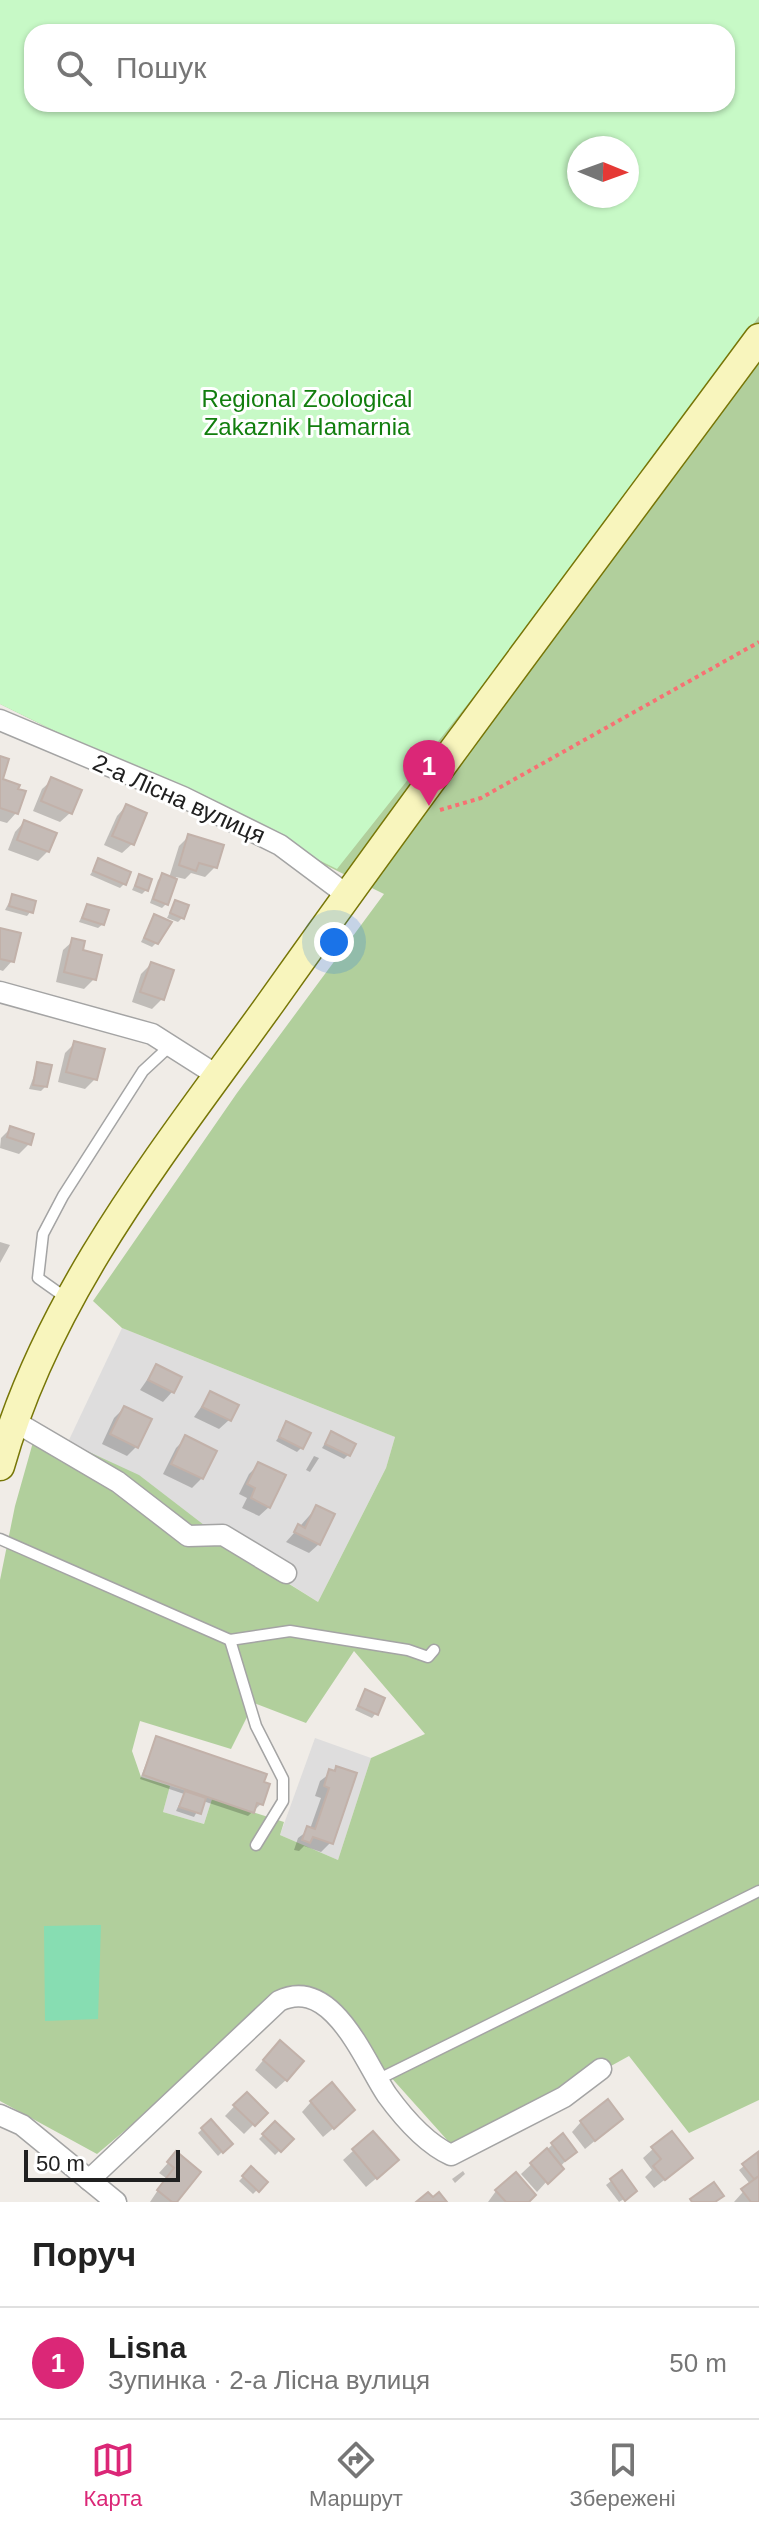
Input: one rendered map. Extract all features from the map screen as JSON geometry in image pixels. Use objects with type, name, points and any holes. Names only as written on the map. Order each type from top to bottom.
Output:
[{"type":"street","points":[[0,1466],[14,1421],[69,1300],[134,1194],[400,821],[759,338]]},
{"type":"street","name":"2-а Лісна вулиця","points":[[0,720],[183,797],[280,845],[347,895]]},
{"type":"street","points":[[0,992],[129,1026],[172,1044],[218,1076]]},
{"type":"street","points":[[14,1421],[118,1482],[188,1536],[223,1535],[286,1573]]},
{"type":"street","points":[[89,2180],[225,2050],[284,1999],[306,1999],[336,2014],[377,2080],[417,2130],[451,2155],[564,2097],[601,2069]]},
{"type":"street","points":[[0,2115],[22,2125],[116,2202]]},
{"type":"lane","points":[[69,1300],[38,1278],[43,1234],[63,1196],[143,1071],[172,1044]]},
{"type":"lane","points":[[0,1539],[230,1640],[290,1631],[408,1650],[428,1657],[434,1650]]},
{"type":"lane","points":[[230,1640],[254,1719],[280,1768],[285,1789],[277,1813],[256,1845]]},
{"type":"lane","points":[[377,2080],[759,1891]]},
{"type":"path","points":[[400,821],[481,798],[759,642]]},
{"type":"shaded area","points":[[122,1328],[395,1437],[386,1468],[318,1602],[68,1442]]},
{"type":"shaded area","points":[[315,1738],[371,1758],[338,1860],[280,1835]]},
{"type":"shaded area","points":[[170,1786],[212,1799],[204,1824],[163,1812]]},
{"type":"green space","points":[[0,0],[759,0],[759,2100],[689,2133],[629,2056],[457,2151],[310,1987],[279,2001],[97,2154],[0,2101],[0,1580],[15,1506],[37,1428],[139,1475],[243,1555],[318,1602],[386,1468],[395,1437],[122,1328],[93,1301],[237,1093],[384,894],[0,704]],"holes":[[[354,1651],[425,1734],[371,1758],[338,1860],[280,1835],[284,1822],[212,1799],[204,1824],[163,1812],[170,1786],[141,1777],[132,1751],[140,1721],[231,1749],[254,1703],[306,1723]]]},
{"type":"green space","name":"Regional Zoological Zakaznik Hamarnia","points":[[0,0],[759,0],[759,316],[643,483],[337,869],[0,704]]},
{"type":"green space","points":[[101,1925],[98,2019],[45,2021],[44,1926]]},
{"type":"building","points":[[0,756],[9,759],[3,779],[20,785],[18,789],[26,791],[18,814],[0,808]]},
{"type":"building","points":[[51,777],[82,790],[72,814],[41,801]]},
{"type":"building","points":[[126,804],[147,813],[134,845],[112,836]]},
{"type":"building","points":[[24,820],[57,833],[49,852],[17,840]]},
{"type":"building","points":[[188,834],[224,845],[217,868],[199,863],[196,871],[179,865]]},
{"type":"building","points":[[98,858],[131,872],[126,885],[93,871]]},
{"type":"building","points":[[162,873],[177,879],[168,905],[153,899]]},
{"type":"building","points":[[139,874],[152,879],[148,891],[135,886]]},
{"type":"building","points":[[12,894],[36,901],[33,913],[9,906]]},
{"type":"building","points":[[175,900],[189,905],[184,919],[170,913]]},
{"type":"building","points":[[87,904],[109,910],[104,925],[82,918]]},
{"type":"building","points":[[154,914],[172,922],[158,944],[144,938]]},
{"type":"building","points":[[0,928],[21,933],[14,962],[0,959]]},
{"type":"building","points":[[72,938],[85,941],[83,950],[102,955],[96,980],[64,972]]},
{"type":"building","points":[[151,962],[174,970],[164,1000],[140,992]]},
{"type":"building","points":[[74,1041],[105,1049],[97,1080],[66,1072]]},
{"type":"building","points":[[37,1062],[52,1065],[47,1087],[33,1085]]},
{"type":"building","points":[[10,1126],[34,1134],[31,1145],[7,1137]]},
{"type":"building","points":[[156,1364],[182,1377],[174,1393],[148,1380]]},
{"type":"building","points":[[210,1391],[239,1405],[231,1421],[202,1407]]},
{"type":"building","points":[[124,1406],[152,1419],[138,1448],[110,1434]]},
{"type":"building","points":[[286,1421],[311,1433],[303,1449],[279,1437]]},
{"type":"building","points":[[331,1431],[356,1444],[350,1456],[325,1444]]},
{"type":"building","points":[[185,1435],[217,1451],[203,1479],[171,1464]]},
{"type":"building","points":[[258,1462],[286,1475],[270,1508],[251,1498],[255,1488],[247,1484]]},
{"type":"building","points":[[316,1505],[335,1514],[320,1545],[294,1532],[298,1524],[305,1528]]},
{"type":"building","points":[[365,1689],[385,1698],[378,1715],[358,1706]]},
{"type":"building","points":[[156,1736],[267,1774],[264,1782],[270,1784],[263,1805],[257,1803],[254,1813],[143,1775]]},
{"type":"building","points":[[336,1766],[357,1773],[333,1844],[313,1837],[310,1843],[302,1840],[307,1826],[315,1829],[329,1788],[324,1786],[329,1769],[335,1771]]},
{"type":"building","points":[[185,1791],[206,1798],[201,1814],[179,1807]]},
{"type":"building","points":[[280,2040],[304,2061],[287,2081],[263,2060]]},
{"type":"building","points":[[332,2082],[355,2110],[334,2129],[310,2101]]},
{"type":"building","points":[[247,2092],[268,2113],[255,2126],[233,2105]]},
{"type":"building","points":[[608,2099],[623,2119],[595,2141],[580,2121]]},
{"type":"building","points":[[211,2119],[233,2144],[223,2153],[201,2128]]},
{"type":"building","points":[[275,2121],[294,2139],[281,2152],[262,2134]]},
{"type":"building","points":[[373,2131],[399,2160],[377,2179],[352,2149]]},
{"type":"building","points":[[672,2131],[693,2158],[665,2180],[653,2166],[661,2159],[651,2147]]},
{"type":"building","points":[[563,2133],[577,2152],[565,2161],[551,2143]]},
{"type":"building","points":[[547,2148],[564,2169],[548,2184],[530,2163]]},
{"type":"building","points":[[176,2151],[201,2172],[177,2202],[172,2202],[157,2190],[174,2168],[167,2162]]},
{"type":"building","points":[[758,2152],[759,2176],[754,2179],[742,2164]]},
{"type":"building","points":[[251,2166],[268,2182],[259,2192],[242,2176]]},
{"type":"building","points":[[622,2170],[637,2191],[625,2201],[610,2179]]},
{"type":"building","points":[[516,2172],[536,2195],[529,2202],[506,2202],[495,2190]]},
{"type":"building","points":[[759,2176],[759,2202],[751,2202],[741,2189]]},
{"type":"building","points":[[714,2182],[724,2196],[715,2202],[692,2202],[690,2199]]},
{"type":"building","points":[[428,2192],[433,2197],[439,2192],[447,2202],[416,2202]]},
{"type":"place","name":"Lisna","points":[[429,806]]}]
